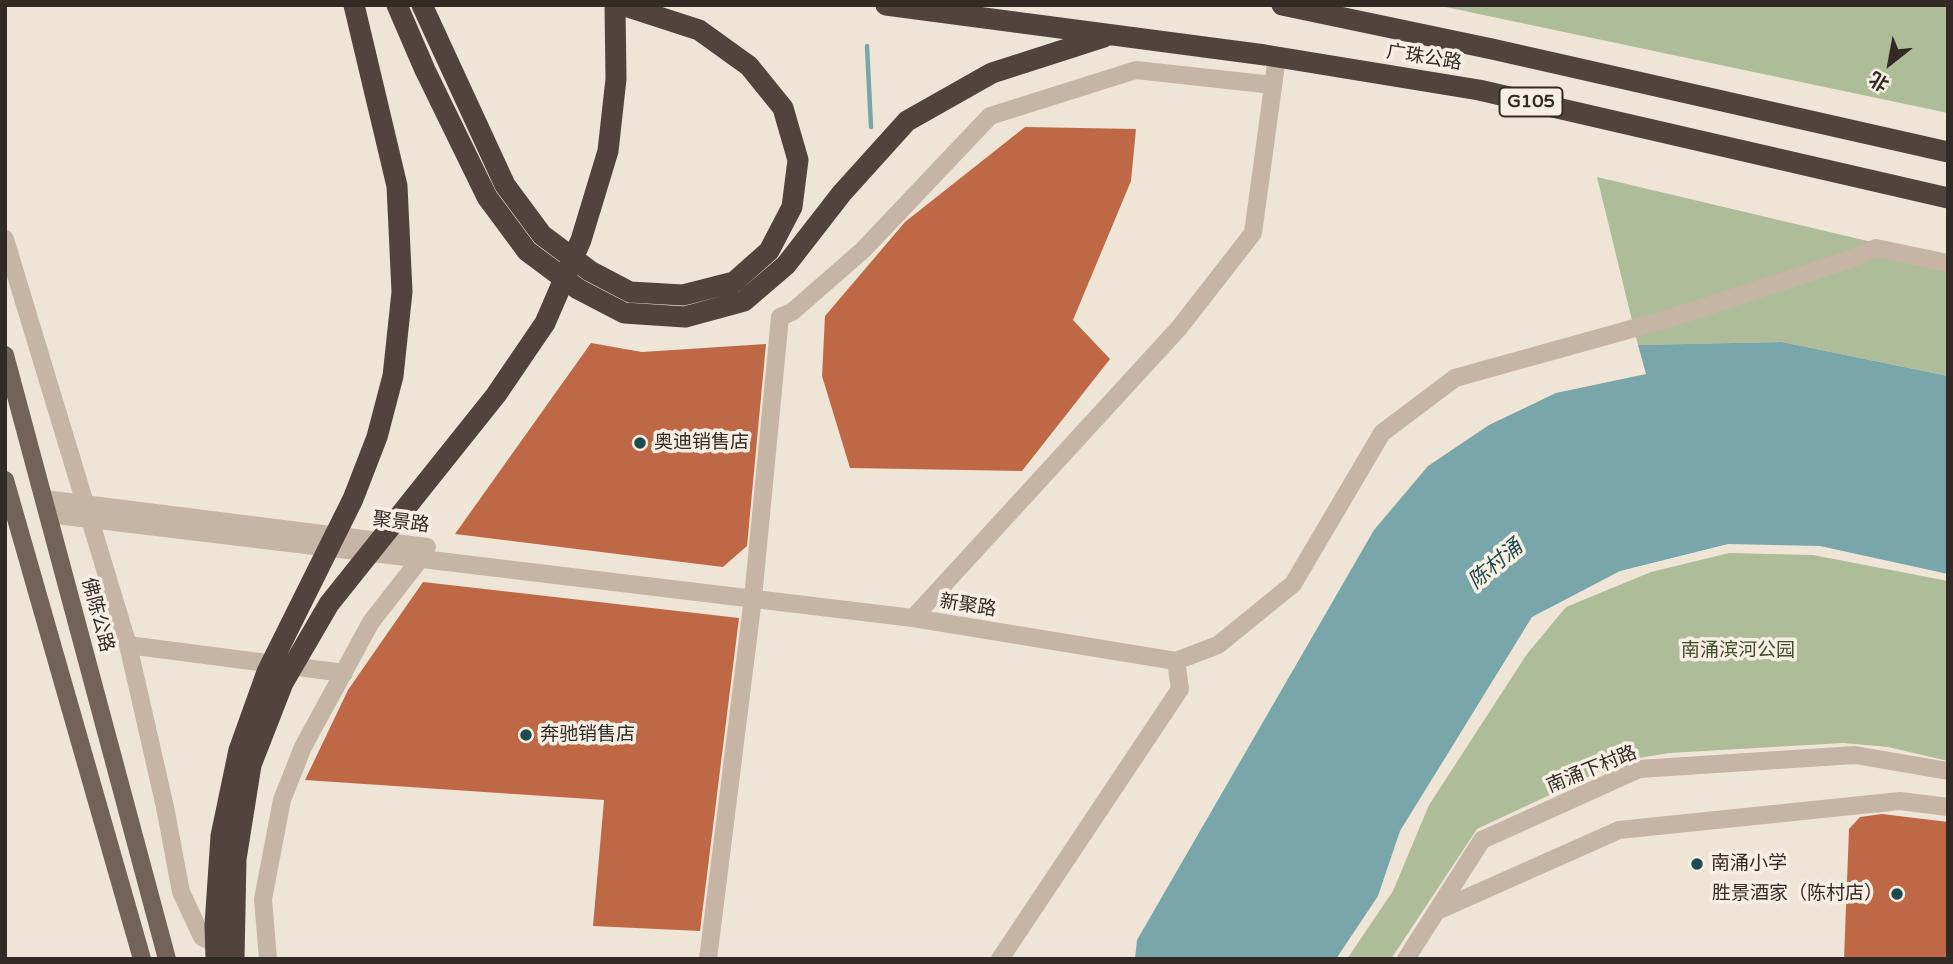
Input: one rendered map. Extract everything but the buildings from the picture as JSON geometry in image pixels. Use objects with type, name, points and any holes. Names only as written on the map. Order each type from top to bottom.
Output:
[{"type":"highway","points":[[216,959],[215,925],[221,836],[239,750],[267,672],[353,499],[377,438],[393,376],[402,292],[397,186],[354,5]]},
{"type":"highway","points":[[397,5],[425,70],[487,197],[527,251],[578,289],[624,313],[685,317],[744,301],[786,265],[842,193],[907,121],[992,73],[1109,36]]},
{"type":"highway","points":[[422,5],[505,185],[542,235],[590,271],[630,292],[683,295],[734,282],[769,251],[792,207],[798,160],[783,108],[749,66],[699,30],[622,5]]},
{"type":"highway","points":[[234,959],[236,859],[251,765],[283,683],[329,604],[496,395],[545,323],[581,240],[608,151],[616,79],[615,5]]},
{"type":"highway","name":"广珠公路","points":[[886,5],[1277,57],[1479,90],[1948,198]]},
{"type":"highway","name":"广珠公路","points":[[1282,5],[1312,8],[1948,152]]},
{"type":"main road","name":"佛陈公路","points":[[5,355],[167,959]]},
{"type":"main road","points":[[5,480],[11,518],[142,959]]},
{"type":"street","points":[[913,618],[1179,328],[1252,233],[1277,57]]},
{"type":"street","points":[[708,959],[753,593],[780,317],[792,312],[863,250],[990,116],[1136,70],[1273,85]]},
{"type":"street","points":[[5,239],[128,645],[165,807],[181,892],[202,937],[243,959]]},
{"type":"street","points":[[1000,959],[1181,689],[1176,662],[1218,645],[1293,584],[1382,433],[1455,378],[1671,318],[1876,248],[1948,262]]},
{"type":"street","name":"聚景路","points":[[46,506],[753,593]]},
{"type":"street","name":"聚景路","points":[[88,511],[421,558],[753,593]]},
{"type":"street","points":[[268,959],[263,899],[282,800],[303,747],[371,622],[421,558]]},
{"type":"street","name":"新聚路","points":[[753,593],[1176,662]]},
{"type":"street","points":[[128,645],[344,673]]},
{"type":"street","name":"南涌下村路","points":[[1406,959],[1482,840],[1639,769],[1855,755],[1948,771]]},
{"type":"street","points":[[1437,911],[1619,830],[1900,801],[1948,807]]},
{"type":"green space","points":[[1436,5],[1948,5],[1948,113]]},
{"type":"green space","points":[[1597,177],[1948,260],[1948,376],[1782,342],[1638,345]]},
{"type":"green space","name":"南涌滨河公园","points":[[1729,553],[1813,555],[1948,581],[1948,761],[1888,747],[1843,743],[1669,753],[1622,761],[1477,829],[1391,959],[1347,959],[1393,891],[1429,805],[1527,654],[1566,607],[1651,572]]},
{"type":"water","name":"陈村涌","points":[[1782,342],[1948,376],[1948,574],[1820,546],[1728,544],[1620,571],[1532,617],[1400,831],[1378,896],[1336,959],[1135,959],[1137,940],[1374,530],[1428,466],[1489,425],[1556,393],[1646,374],[1638,345]]},
{"type":"waterway","points":[[867,46],[871,127]]},
{"type":"place","name":"奥迪销售店","points":[[640,443]]},
{"type":"place","name":"奔驰销售店","points":[[526,735]]},
{"type":"place","name":"南涌小学","points":[[1697,864]]},
{"type":"place","name":"胜景酒家（陈村店）","points":[[1897,894]]}]
